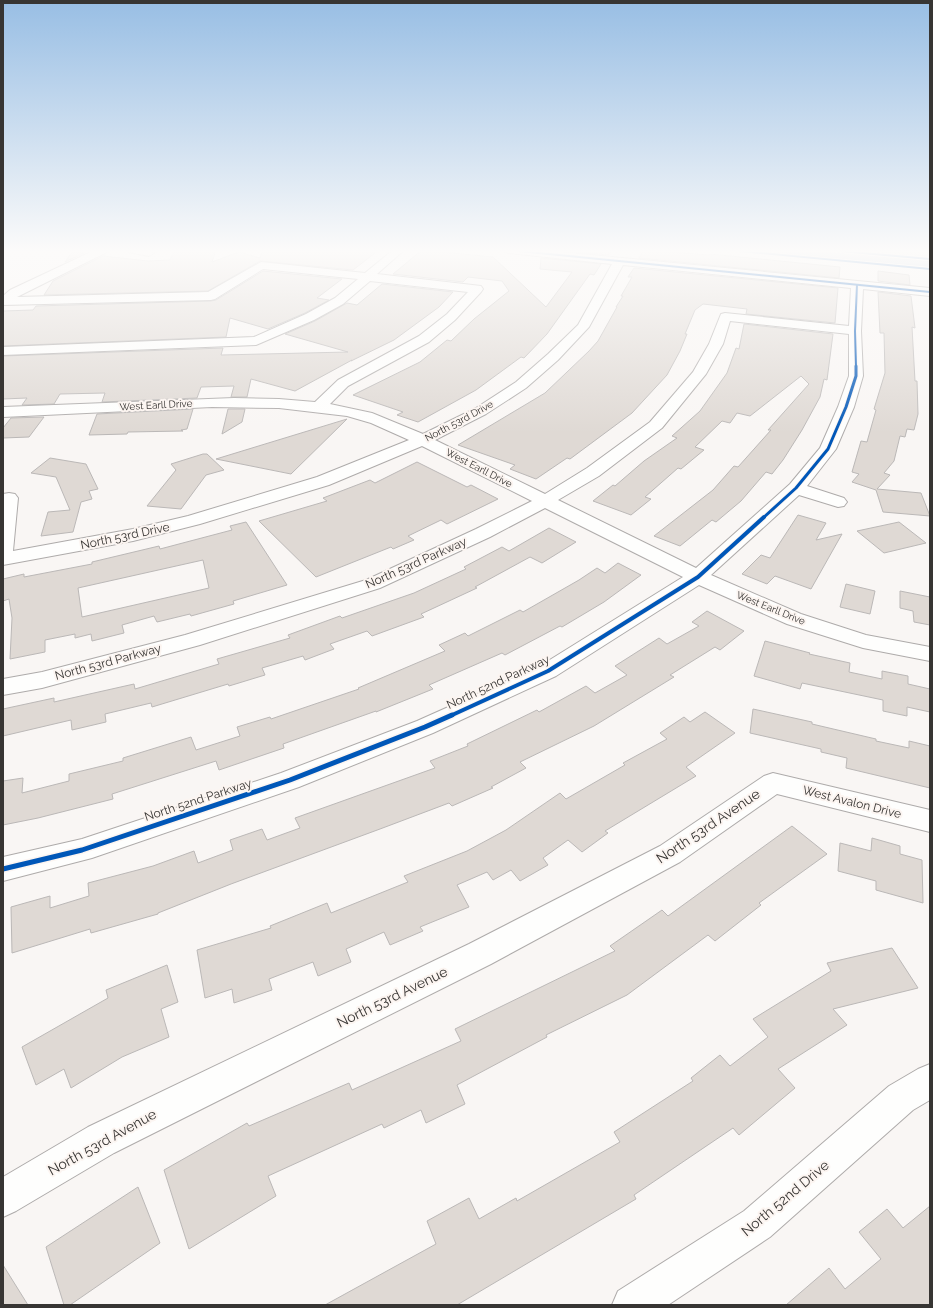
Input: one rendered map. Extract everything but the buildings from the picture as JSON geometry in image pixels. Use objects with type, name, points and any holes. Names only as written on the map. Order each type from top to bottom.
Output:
[{"type":"street","points":[[3,351],[256,341],[303,321],[321,311]]},
{"type":"street","points":[[319,406],[343,383],[424,339],[457,311]]},
{"type":"street","name":"North 53rd Drive","points":[[3,559],[133,536],[194,520],[240,497],[323,481],[423,440],[480,411],[520,385],[553,358],[583,327],[592,311]]},
{"type":"street","name":"North 52nd Parkway","points":[[3,869],[82,850],[283,783],[425,727],[548,671],[698,577],[796,488],[828,448],[846,407],[856,376],[856,311]]},
{"type":"street","name":"North 53rd Parkway","points":[[3,687],[42,680],[192,640],[373,584],[442,553],[545,501],[593,472],[656,425],[699,374],[716,344],[725,317],[855,331]]},
{"type":"street","name":"West Earll Drive","points":[[3,412],[218,402],[278,402],[319,406],[380,420],[698,577],[794,619],[863,641],[930,654]]},
{"type":"street","points":[[796,488],[838,502]]},
{"type":"street","points":[[3,559],[9,498]]},
{"type":"street","name":"West Avalon Drive","points":[[773,783],[930,821]]},
{"type":"street","name":"North 53rd Avenue","points":[[3,1198],[101,1140],[480,954],[670,854],[773,783]]},
{"type":"street","name":"North 52nd Drive","points":[[632,1305],[757,1224],[901,1098],[930,1081]]},
{"type":"cycle path","points":[[3,869],[82,850],[290,780],[425,727],[548,671],[698,577],[796,488],[828,449],[846,407],[856,376],[856,311]]}]
